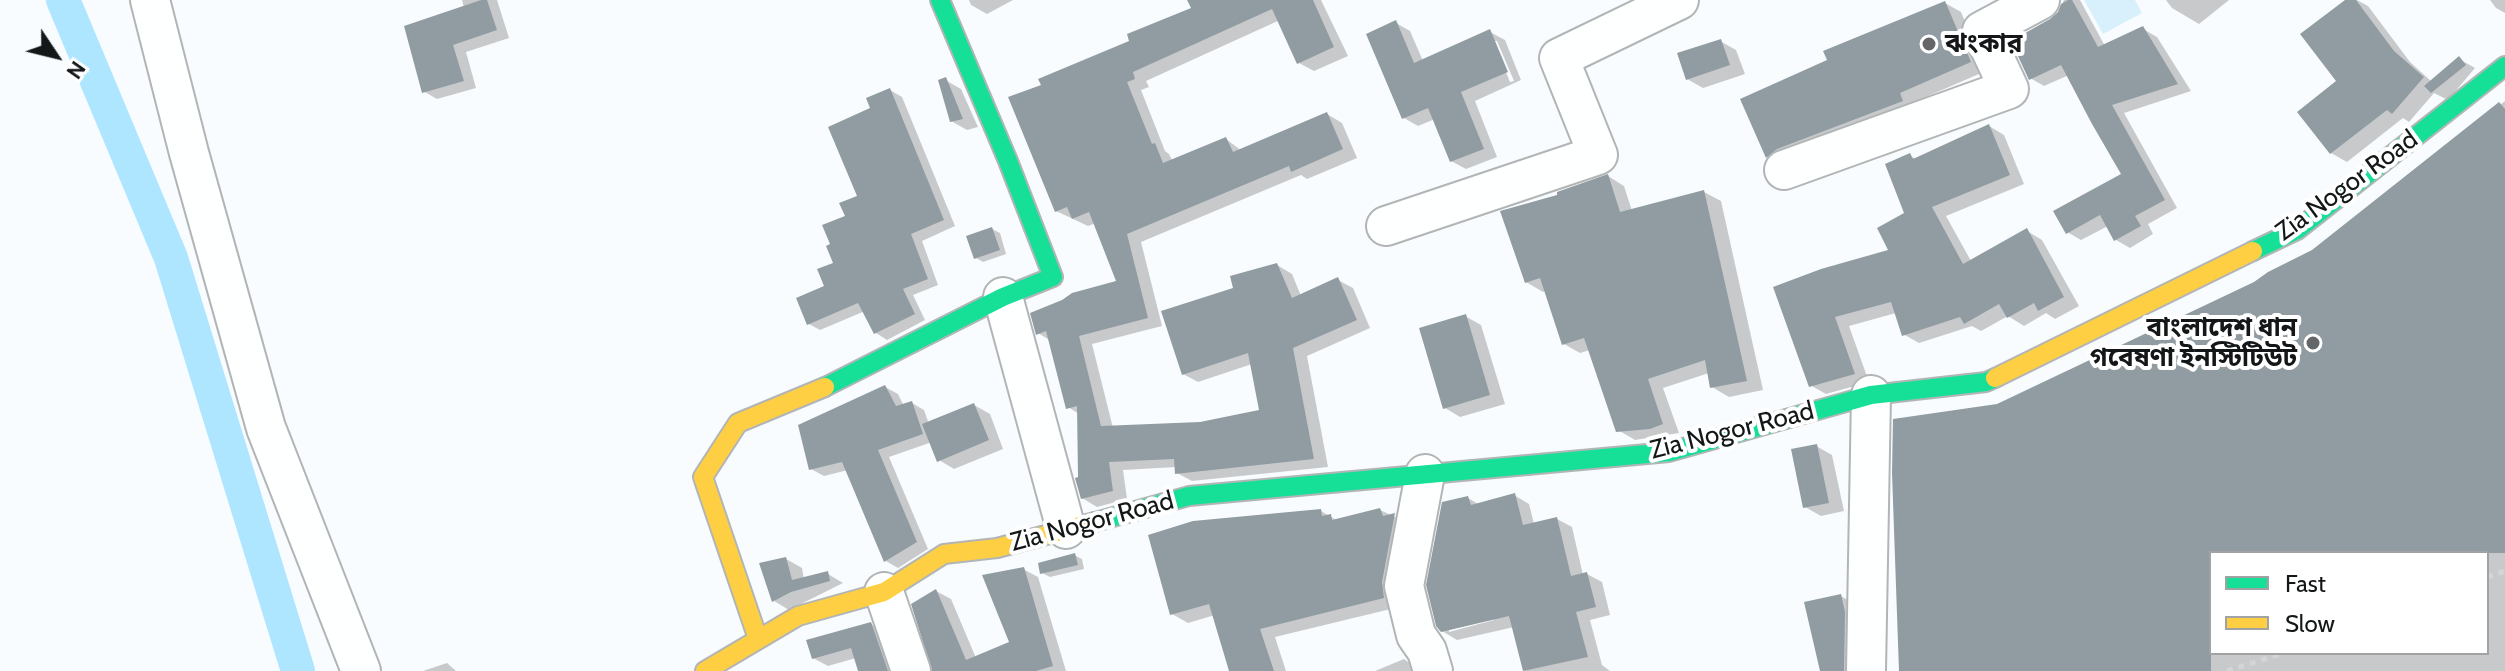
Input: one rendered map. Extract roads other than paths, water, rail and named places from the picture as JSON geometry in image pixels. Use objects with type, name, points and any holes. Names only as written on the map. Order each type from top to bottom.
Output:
[{"type":"street","points":[[150,0],[266,428],[361,671]]},
{"type":"street","points":[[758,639],[703,477],[738,423],[828,386],[1003,297],[1053,277],[940,0]]},
{"type":"street","points":[[1386,226],[1598,155],[1559,58],[1679,0]]},
{"type":"street","points":[[1784,170],[2009,89],[1982,31],[2040,0]]},
{"type":"street","name":"Zia Nogor Road","points":[[705,671],[798,616],[884,592],[944,554],[997,548],[1189,496],[1669,452],[1871,395],[1986,382],[2297,230],[2505,66]]},
{"type":"street","points":[[1003,297],[1066,529]]},
{"type":"street","points":[[1866,671],[1871,395]]},
{"type":"street","points":[[1425,474],[1404,586],[1416,635],[1427,651],[1433,671]]},
{"type":"street","points":[[884,592],[911,671]]},
{"type":"waterway","points":[[63,0],[171,258],[298,671]]},
{"type":"place","name":"ঝংকার","points":[[1929,44]]},
{"type":"place","name":"বাংলাদেশ ধান গবেষণা ইনস্টিটিউট","points":[[2313,343]]}]
